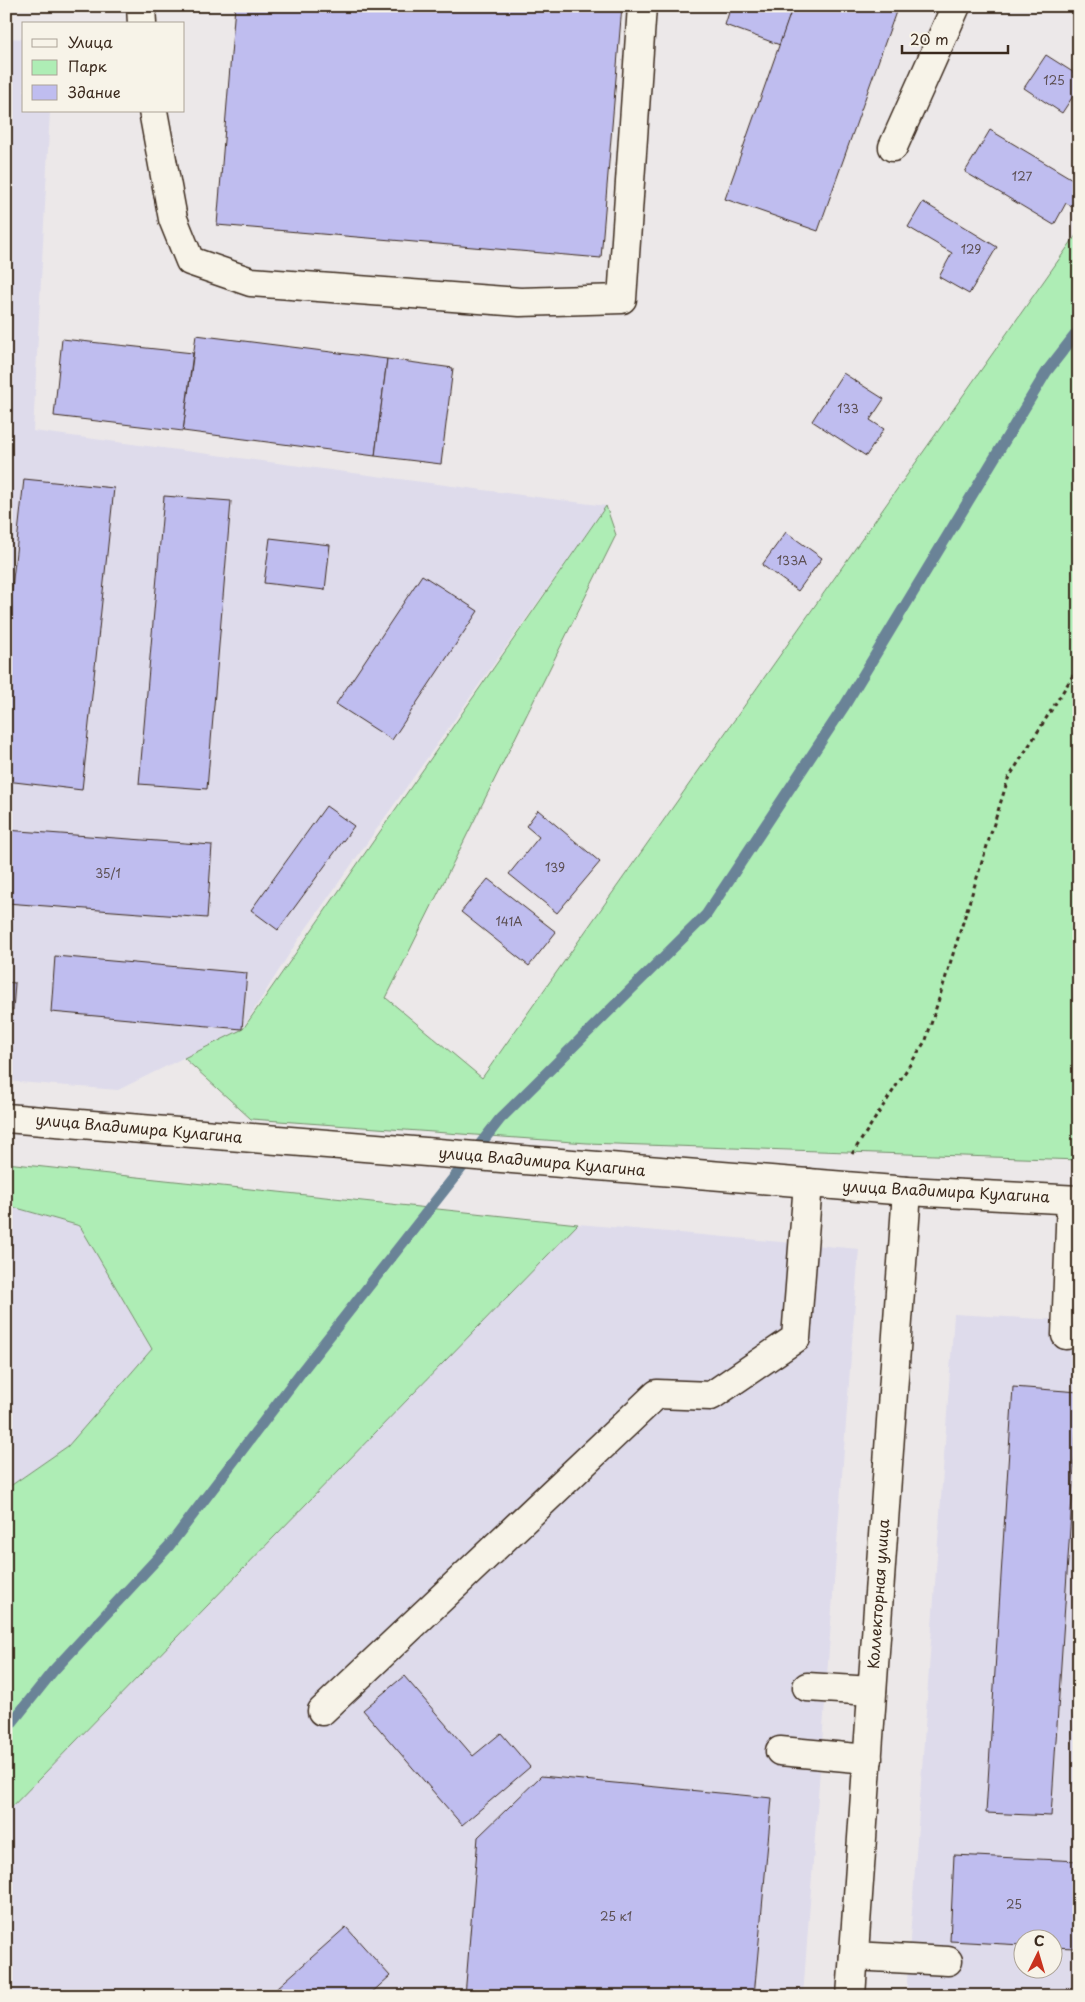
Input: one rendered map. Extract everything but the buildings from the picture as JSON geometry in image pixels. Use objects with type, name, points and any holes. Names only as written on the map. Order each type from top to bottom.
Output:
[{"type":"street","points":[[141,6],[142,22]]},
{"type":"street","points":[[153,112],[173,218],[190,261],[251,282],[520,302],[622,299],[642,6]]},
{"type":"street","points":[[893,147],[956,6]]},
{"type":"street","name":"улица Владимира Кулагина","points":[[6,1118],[907,1192],[1075,1200]]},
{"type":"street","points":[[322,1711],[657,1394],[711,1396],[796,1338],[819,1184]]},
{"type":"street","name":"Коллекторная улица","points":[[851,1996],[907,1192]]},
{"type":"street","points":[[1066,1335],[1075,1200]]},
{"type":"street","points":[[807,1687],[872,1691]]},
{"type":"street","points":[[780,1751],[868,1759]]},
{"type":"street","points":[[854,1956],[948,1961]]},
{"type":"path","points":[[819,1184],[926,1040],[1008,779],[1079,666]]},
{"type":"shaded area","points":[[6,38],[22,39],[22,112],[50,112],[33,431],[606,506],[298,940],[242,1029],[118,1090],[6,1081]]},
{"type":"shaded area","points":[[6,1205],[80,1226],[152,1349],[68,1446],[6,1489]]},
{"type":"shaded area","points":[[578,1224],[859,1249],[803,1996],[6,1996],[6,1813]]},
{"type":"shaded area","points":[[954,1314],[1079,1321],[1079,1996],[906,1996]]},
{"type":"green space","points":[[1079,231],[1079,1160],[587,1143],[251,1119],[184,1058],[243,1029],[606,506],[616,535],[386,998],[482,1078]]},
{"type":"green space","points":[[6,1163],[578,1224],[6,1813],[6,1489],[68,1446],[152,1349],[80,1226],[6,1205]]},
{"type":"waterway","points":[[6,1730],[53,1671],[169,1546],[302,1371],[500,1119],[706,915],[845,705],[1047,371],[1079,330]]}]
